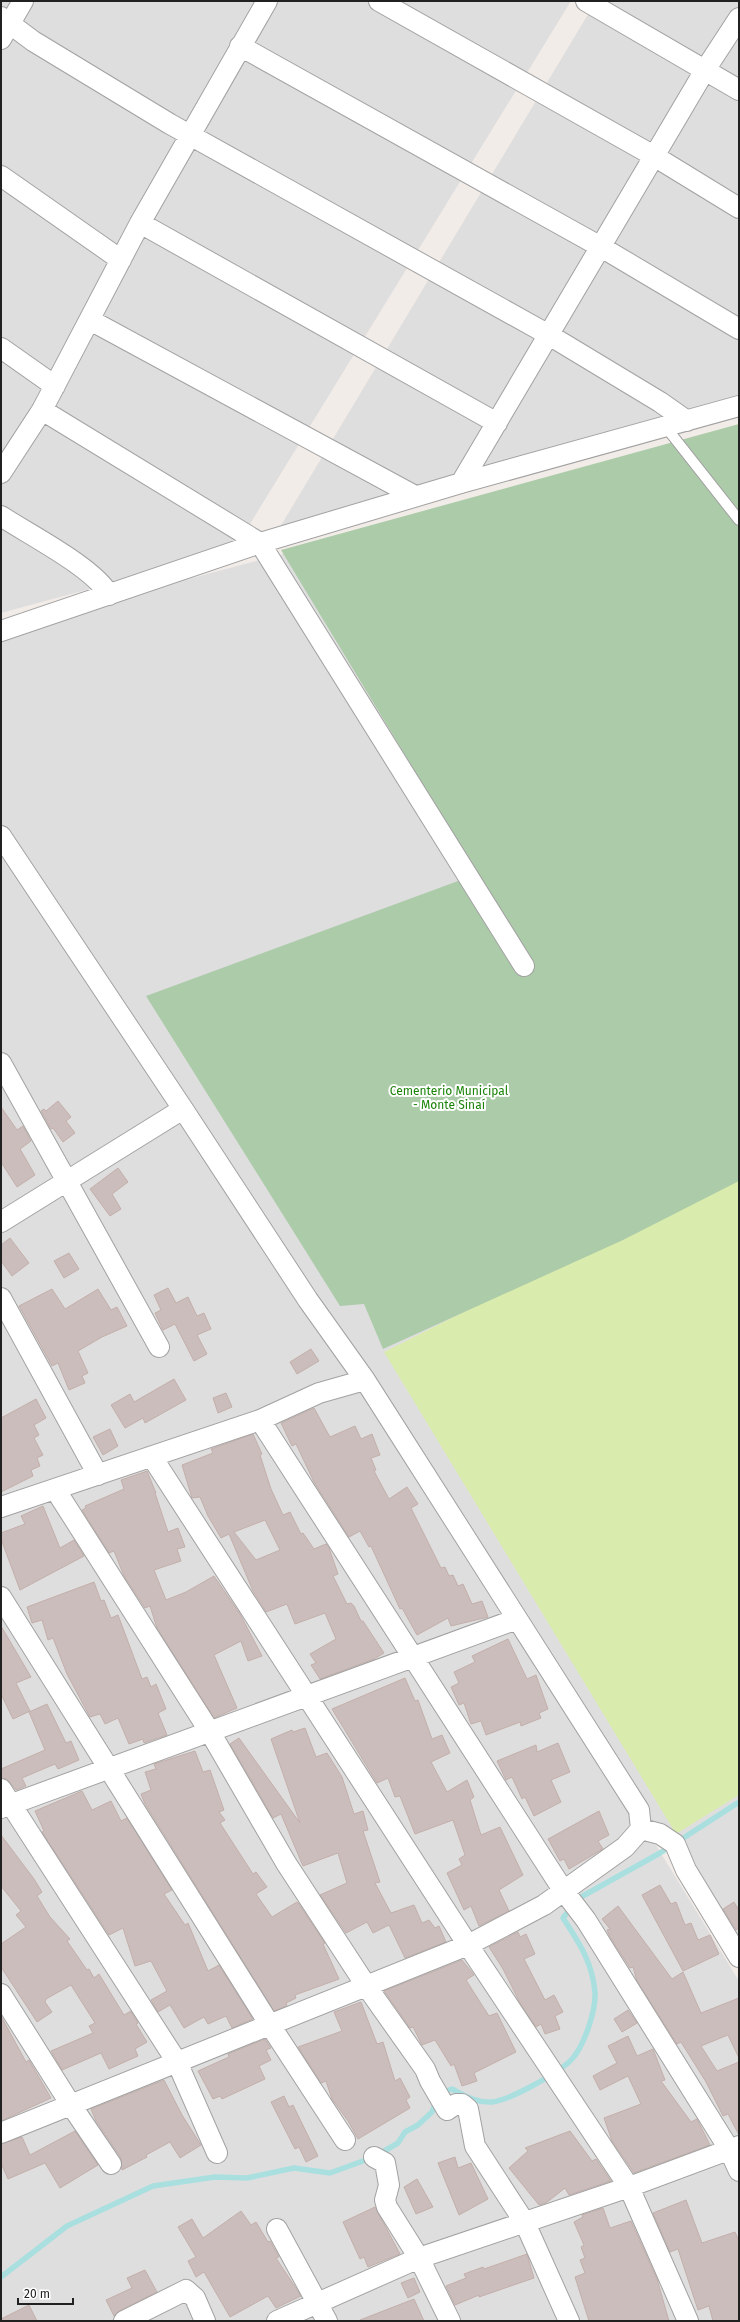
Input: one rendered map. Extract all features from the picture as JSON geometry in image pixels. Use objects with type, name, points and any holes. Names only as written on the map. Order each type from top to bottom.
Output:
[{"type":"street","points":[[23,1],[4,27],[33,41],[192,135],[549,335],[660,402],[687,421]]},
{"type":"street","points":[[1,473],[42,410],[140,223],[192,135],[240,46],[267,1]]},
{"type":"street","points":[[379,1],[654,156],[739,208]]},
{"type":"street","points":[[586,1],[739,90]]},
{"type":"street","points":[[461,483],[705,70],[739,18]]},
{"type":"street","points":[[240,46],[601,247],[739,329]]},
{"type":"street","points":[[1,176],[121,260]]},
{"type":"street","points":[[140,223],[497,423]]},
{"type":"street","points":[[90,320],[415,496]]},
{"type":"street","points":[[1,348],[55,386]]},
{"type":"street","points":[[1,631],[260,543],[415,496],[739,406]]},
{"type":"street","points":[[42,410],[247,533],[260,543],[524,966]]},
{"type":"street","points":[[1,516],[83,569],[105,587],[109,595]]},
{"type":"street","points":[[1,836],[308,1300],[365,1380],[639,1810],[641,1829],[625,1847],[565,1894],[468,1945],[367,1987],[1,2133]]},
{"type":"street","points":[[1,1063],[159,1347]]},
{"type":"street","points":[[1,1222],[183,1109]]},
{"type":"street","points":[[1,1298],[98,1475]]},
{"type":"street","points":[[1,1507],[260,1420],[319,1393],[365,1380]]},
{"type":"street","points":[[260,1420],[414,1657],[565,1894],[586,1920],[734,2148],[739,2171]]},
{"type":"street","points":[[152,1457],[468,1945],[544,2061],[560,2082],[629,2186],[688,2321]]},
{"type":"street","points":[[55,1489],[210,1732],[286,1863],[367,1987],[425,2069],[430,2081],[447,2110],[456,2104],[462,2104],[468,2109],[475,2146],[525,2223],[569,2321]]},
{"type":"street","points":[[1,1597],[270,2025],[345,2140]]},
{"type":"street","points":[[217,2153],[177,2062],[4,1801],[109,1769],[517,1619]]},
{"type":"street","points":[[641,1829],[660,1834],[675,1844],[686,1870],[739,1957]]},
{"type":"street","points":[[1,1994],[71,2105],[111,2164]]},
{"type":"street","points":[[277,2321],[419,2258],[525,2223],[734,2148]]},
{"type":"street","points":[[374,2157],[385,2163],[388,2185],[385,2200],[387,2207],[419,2258],[450,2321]]},
{"type":"street","points":[[277,2229],[319,2302],[327,2321]]},
{"type":"street","points":[[124,2321],[186,2290],[195,2298],[204,2321]]},
{"type":"lane","points":[[665,426],[739,520]]},
{"type":"shaded area","points":[[1,1],[571,1],[234,550],[1,613]]},
{"type":"shaded area","points":[[596,1],[739,1],[739,410],[274,537]]},
{"type":"shaded area","points":[[739,432],[739,1960],[386,1403],[739,1981],[739,2321],[1,2321],[1,629]]},
{"type":"green space","name":"Cementerio Municipal - Monte Sinaí","points":[[739,424],[739,1181],[623,1240],[383,1349],[364,1304],[340,1306],[146,996],[477,874],[281,550]]},
{"type":"green space","points":[[739,1174],[739,1795],[676,1834],[384,1352]]},
{"type":"building","points":[[58,1101],[71,1117],[66,1121],[75,1133],[63,1142],[53,1128],[51,1129],[41,1111],[44,1109],[46,1111]]},
{"type":"building","points":[[1,1107],[17,1130],[23,1126],[31,1141],[20,1149],[35,1175],[17,1187],[1,1162]]},
{"type":"building","points":[[118,1168],[128,1182],[112,1194],[121,1209],[110,1216],[90,1189]]},
{"type":"building","points":[[10,1238],[29,1263],[12,1276],[1,1261],[1,1245]]},
{"type":"building","points":[[69,1253],[79,1269],[64,1278],[54,1261]]},
{"type":"building","points":[[168,1288],[176,1303],[188,1297],[197,1316],[204,1313],[211,1329],[197,1335],[207,1354],[194,1361],[175,1324],[163,1330],[155,1313],[161,1310],[154,1295]]},
{"type":"building","points":[[52,1289],[65,1309],[98,1289],[111,1310],[117,1307],[127,1326],[102,1337],[78,1351],[88,1373],[82,1376],[85,1383],[69,1390],[58,1363],[52,1366],[19,1306]]},
{"type":"building","points":[[311,1349],[319,1361],[297,1374],[290,1362]]},
{"type":"building","points":[[174,1379],[186,1400],[145,1423],[143,1418],[125,1428],[111,1405],[130,1394],[134,1402]]},
{"type":"building","points":[[226,1393],[232,1407],[218,1413],[213,1398]]},
{"type":"building","points":[[36,1399],[46,1418],[34,1425],[39,1435],[34,1438],[43,1455],[37,1458],[40,1466],[31,1470],[33,1476],[1,1492],[1,1418]]},
{"type":"building","points":[[314,1408],[330,1437],[355,1426],[361,1439],[372,1434],[380,1455],[371,1458],[376,1470],[374,1471],[389,1499],[407,1487],[418,1504],[411,1508],[441,1568],[445,1567],[449,1576],[453,1575],[458,1586],[463,1584],[472,1604],[482,1601],[488,1617],[451,1626],[448,1618],[417,1635],[402,1608],[400,1609],[371,1546],[369,1547],[360,1531],[349,1537],[315,1484],[296,1444],[292,1446],[281,1423]]},
{"type":"building","points":[[110,1429],[118,1446],[103,1455],[93,1437]]},
{"type":"building","points":[[253,1434],[262,1454],[260,1455],[271,1489],[283,1515],[290,1512],[301,1534],[303,1533],[314,1549],[326,1544],[329,1548],[338,1574],[333,1576],[347,1604],[351,1603],[354,1606],[361,1621],[363,1621],[384,1653],[374,1659],[320,1679],[311,1665],[316,1663],[310,1654],[336,1639],[325,1613],[295,1624],[287,1604],[266,1612],[253,1591],[229,1534],[221,1538],[208,1516],[200,1497],[192,1498],[182,1465],[213,1453],[211,1449]],"holes":[[[265,1520],[280,1550],[256,1560],[234,1532]]]},
{"type":"building","points":[[147,1471],[156,1493],[168,1532],[178,1528],[185,1547],[177,1549],[181,1561],[154,1570],[166,1600],[186,1592],[214,1576],[240,1614],[262,1656],[248,1661],[241,1641],[214,1655],[237,1708],[214,1718],[157,1628],[150,1606],[145,1608],[124,1576],[114,1551],[109,1553],[82,1510],[86,1508],[85,1506],[124,1489],[121,1480]]},
{"type":"building","points":[[43,1506],[60,1548],[74,1540],[84,1556],[20,1590],[1,1539],[1,1533],[25,1524],[21,1516]]},
{"type":"building","points":[[94,1582],[101,1601],[104,1600],[111,1618],[118,1615],[142,1679],[147,1677],[151,1687],[156,1684],[166,1709],[158,1713],[167,1735],[144,1743],[143,1739],[129,1744],[118,1718],[105,1724],[100,1714],[90,1717],[67,1674],[53,1638],[48,1640],[42,1620],[32,1623],[27,1607]]},
{"type":"building","points":[[1,1626],[31,1677],[16,1683],[30,1711],[13,1719],[1,1694]]},
{"type":"building","points":[[508,1639],[527,1679],[536,1675],[548,1709],[539,1713],[541,1718],[521,1726],[520,1722],[486,1735],[481,1721],[471,1724],[464,1703],[459,1705],[451,1687],[459,1683],[454,1672],[475,1662],[472,1656]]},
{"type":"building","points":[[405,1678],[415,1701],[418,1700],[432,1739],[442,1735],[450,1753],[431,1762],[447,1792],[467,1780],[474,1797],[470,1800],[481,1835],[500,1827],[523,1875],[499,1890],[509,1911],[479,1926],[471,1906],[464,1910],[447,1873],[462,1865],[459,1859],[465,1855],[453,1820],[415,1834],[400,1796],[395,1797],[388,1778],[377,1783],[332,1709]]},
{"type":"building","points":[[47,1704],[66,1743],[71,1741],[79,1760],[58,1769],[55,1764],[22,1778],[26,1786],[16,1790],[7,1779],[1,1778],[1,1769],[45,1750],[29,1712]]},
{"type":"building","points":[[305,1728],[316,1757],[327,1753],[342,1777],[354,1814],[363,1811],[368,1830],[363,1831],[380,1882],[375,1883],[391,1913],[414,1905],[422,1923],[429,1920],[435,1928],[439,1926],[446,1942],[405,1958],[389,1925],[373,1933],[367,1922],[346,1933],[320,1895],[347,1883],[338,1853],[303,1866],[281,1814],[273,1818],[230,1744],[239,1738],[300,1823],[271,1739],[292,1730],[293,1732]]},
{"type":"building","points":[[558,1743],[570,1772],[551,1780],[561,1802],[534,1816],[525,1797],[522,1799],[512,1777],[506,1780],[497,1761],[536,1745],[537,1752]]},
{"type":"building","points":[[195,1751],[203,1772],[210,1770],[224,1810],[219,1812],[225,1820],[220,1823],[253,1874],[256,1872],[267,1887],[256,1894],[272,1917],[297,1902],[299,1904],[325,1943],[323,1944],[339,1979],[295,1995],[296,1998],[286,2003],[287,2006],[274,2011],[145,1804],[141,1794],[151,1790],[145,1772],[156,1769],[154,1764]]},
{"type":"building","points":[[82,1791],[92,1810],[111,1801],[121,1821],[127,1818],[172,1890],[164,1894],[185,1925],[188,1923],[208,1971],[219,1965],[253,2019],[232,2028],[226,2016],[208,2024],[204,2017],[184,2028],[170,2005],[158,2012],[151,2000],[167,1991],[151,1961],[135,1966],[123,1928],[109,1935],[42,1832],[44,1831],[35,1811]]},
{"type":"building","points":[[599,1811],[609,1835],[598,1841],[603,1849],[569,1869],[564,1859],[560,1861],[548,1839]]},
{"type":"building","points":[[1,1835],[34,1879],[42,1892],[37,1896],[50,1917],[70,1939],[67,1941],[87,1970],[89,1969],[94,1978],[99,1974],[124,2015],[131,2011],[138,2023],[136,2024],[147,2042],[135,2049],[138,2056],[109,2069],[101,2053],[62,2070],[51,2051],[93,2033],[89,2026],[95,2023],[71,1985],[46,1999],[45,2002],[52,2012],[37,2022],[1,1967],[1,1944],[26,1927],[16,1915],[21,1911],[1,1886]]},
{"type":"building","points":[[660,1885],[671,1904],[676,1902],[685,1925],[691,1923],[698,1940],[710,1935],[719,1954],[683,1971],[642,1895]]},
{"type":"building","points":[[734,1902],[739,1910],[739,1928],[736,1930],[723,1909]]},
{"type":"building","points":[[618,1906],[672,1979],[683,1972],[701,2013],[739,1998],[739,2058],[728,2035],[701,2046],[717,2071],[739,2062],[739,2135],[728,2114],[723,2116],[706,2082],[681,2042],[677,2044],[637,1981],[633,1967],[630,1968],[610,1937],[607,1930],[610,1929],[602,1919]]},
{"type":"building","points":[[518,1932],[520,1937],[526,1934],[535,1954],[524,1959],[545,2000],[554,1995],[563,2012],[555,2016],[560,2029],[545,2034],[541,2024],[536,2027],[521,2005],[503,1969],[489,1947]]},
{"type":"building","points":[[462,1960],[474,1975],[466,1980],[489,2016],[497,2013],[516,2052],[474,2073],[477,2081],[462,2086],[454,2064],[451,2066],[435,2040],[422,2045],[413,2027],[410,2028],[384,1991]]},
{"type":"building","points":[[361,2002],[377,2044],[383,2042],[395,2081],[400,2078],[410,2097],[406,2100],[410,2108],[358,2139],[348,2121],[332,2099],[326,2081],[321,2083],[298,2047],[342,2031],[334,2012]]},
{"type":"building","points":[[628,2010],[637,2023],[622,2032],[614,2019]]},
{"type":"building","points":[[1,2016],[26,2062],[29,2060],[51,2098],[1,2121]]},
{"type":"building","points":[[628,2036],[637,2056],[653,2049],[665,2080],[661,2081],[691,2122],[697,2119],[710,2145],[634,2173],[612,2141],[604,2118],[641,2104],[628,2076],[600,2090],[593,2076],[617,2063],[608,2046]]},
{"type":"building","points":[[265,2039],[271,2048],[266,2050],[271,2060],[259,2066],[265,2079],[222,2099],[220,2096],[213,2099],[198,2071],[229,2057],[228,2054]]},
{"type":"building","points":[[164,2080],[182,2115],[201,2145],[180,2158],[170,2142],[146,2155],[147,2157],[122,2170],[121,2158],[96,2121],[91,2109]]},
{"type":"building","points":[[284,2096],[289,2107],[293,2105],[318,2156],[306,2162],[299,2147],[295,2149],[271,2102]]},
{"type":"building","points":[[75,2131],[98,2165],[60,2188],[45,2163],[8,2179],[1,2163],[1,2144],[22,2137],[30,2155]]},
{"type":"building","points":[[570,2131],[592,2161],[596,2159],[611,2181],[569,2195],[565,2188],[546,2203],[539,2205],[509,2168],[528,2151],[525,2148]]},
{"type":"building","points":[[455,2157],[458,2168],[471,2163],[488,2199],[459,2215],[438,2163]]},
{"type":"building","points":[[417,2179],[433,2207],[416,2214],[404,2187]]},
{"type":"building","points":[[686,2200],[702,2243],[735,2232],[739,2241],[739,2321],[713,2321],[709,2306],[698,2310],[678,2249],[670,2252],[653,2213]]},
{"type":"building","points":[[375,2207],[400,2254],[368,2267],[364,2257],[360,2259],[343,2222]]},
{"type":"building","points":[[603,2208],[610,2228],[631,2221],[657,2279],[669,2321],[589,2321],[575,2277],[585,2273],[580,2260],[585,2258],[581,2247],[584,2245],[574,2222],[583,2217],[582,2215]]},
{"type":"building","points":[[241,2211],[251,2225],[256,2222],[268,2242],[270,2241],[279,2257],[276,2258],[301,2296],[276,2308],[268,2296],[230,2317],[204,2272],[196,2277],[188,2261],[196,2257],[178,2227],[192,2219],[203,2238]]},
{"type":"building","points":[[527,2254],[534,2278],[479,2297],[479,2295],[455,2305],[446,2286],[466,2278],[464,2274],[483,2267],[484,2269]]},
{"type":"building","points":[[145,2270],[157,2292],[119,2311],[114,2316],[106,2300],[132,2288],[127,2278]]},
{"type":"building","points":[[414,2278],[420,2292],[408,2298],[401,2283]]},
{"type":"building","points":[[414,2299],[424,2321],[360,2321],[360,2320]]},
{"type":"building","points":[[29,2305],[37,2321],[1,2321],[1,2319]]},
{"type":"waterway","points":[[577,1902],[581,1897],[660,1853],[739,1802]]},
{"type":"waterway","points":[[441,2093],[452,2089],[481,2101],[492,2102],[500,2100],[534,2085],[566,2065],[572,2059],[585,2037],[594,2009],[595,1992],[588,1962],[563,1918],[571,1908]]},
{"type":"waterway","points":[[1,2277],[67,2226],[153,2186],[215,2177],[247,2178],[294,2168],[330,2173],[374,2157],[398,2143],[405,2132],[418,2125],[432,2112],[436,2102]]}]
